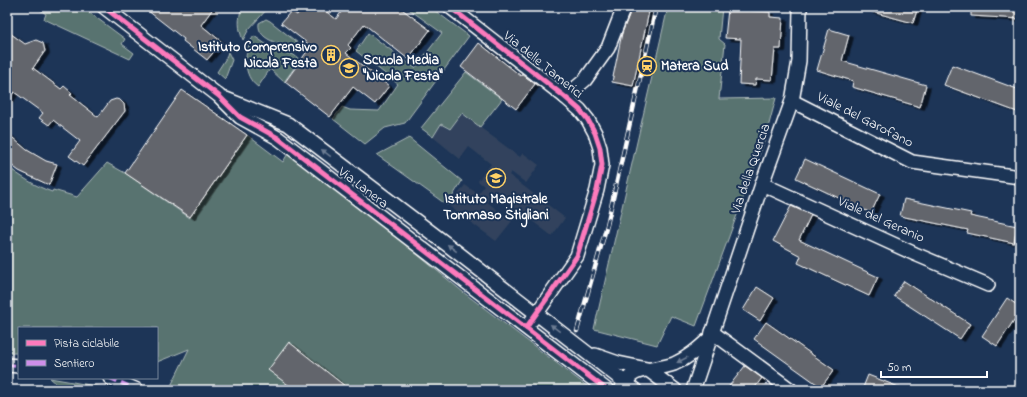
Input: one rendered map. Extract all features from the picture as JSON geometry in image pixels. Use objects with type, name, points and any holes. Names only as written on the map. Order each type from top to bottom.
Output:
[{"type":"street","name":"Via Lanera","points":[[104,7],[219,96],[240,117],[278,138],[607,390]]},
{"type":"street","name":"Via delle Tamerici","points":[[450,7],[565,97],[584,115],[595,133],[600,148],[602,165],[597,190],[577,256],[526,328]]},
{"type":"street","points":[[565,97],[585,80],[608,48],[624,7]]},
{"type":"street","name":"Via della Quercia","points":[[693,390],[762,184],[792,101],[798,62],[800,7]]},
{"type":"street","name":"Via Lanera","points":[[219,96],[265,116],[288,124],[586,352],[627,387],[630,376],[638,371],[647,369]]},
{"type":"street","name":"Viale del Garofano","points":[[792,101],[912,162],[1020,177]]},
{"type":"street","name":"Viale del Geranio","points":[[762,184],[988,285]]},
{"type":"street","points":[[711,334],[791,390]]},
{"type":"street","name":"Via della Quercia","points":[[647,369],[673,365],[692,354],[711,334]]},
{"type":"street","name":"Via Lanera","points":[[586,352],[618,363],[647,369],[675,390]]},
{"type":"street","points":[[7,365],[18,366]]},
{"type":"street","points":[[112,379],[138,390]]},
{"type":"shaded area","name":"Istituto Magistrale Tommaso Stigliani","points":[[462,114],[520,157],[523,153],[539,165],[526,183],[511,172],[509,175],[565,218],[552,236],[494,192],[487,202],[512,221],[496,241],[449,206],[465,185],[478,194],[484,186],[478,181],[491,164],[469,147],[460,159],[433,137],[441,124],[449,130]]},
{"type":"green space","points":[[36,7],[82,7],[125,39],[122,44],[134,53],[130,59],[44,19],[46,14]]},
{"type":"green space","points":[[242,7],[269,7],[249,29],[243,40],[239,24]]},
{"type":"green space","points":[[406,7],[430,7],[469,36],[405,123],[385,128],[365,144],[333,119],[342,107],[350,110],[379,111],[398,84],[356,51],[368,33],[415,68],[442,33]]},
{"type":"green space","points":[[668,7],[722,7],[719,39],[725,44],[719,99],[776,98],[765,139],[696,326],[671,316],[657,345],[594,329]]},
{"type":"green space","points":[[266,19],[303,47],[290,46],[268,39],[259,29],[259,23]]},
{"type":"green space","points":[[254,36],[273,49],[294,55],[300,60],[284,82],[270,69],[258,87],[249,76],[246,55],[250,42]]},
{"type":"green space","points":[[228,52],[232,60],[225,79],[217,72]]},
{"type":"green space","points":[[466,72],[502,99],[480,127],[462,113],[450,129],[441,124],[433,137],[421,128]]},
{"type":"green space","points":[[247,135],[283,162],[290,150],[463,292],[592,390],[169,390],[189,349],[158,362],[158,327],[18,327],[18,353],[7,353],[7,166],[28,181],[46,190],[52,192],[53,190],[77,197],[107,163],[125,173],[190,218]]},
{"type":"green space","points":[[409,138],[462,181],[447,205],[377,155]]},
{"type":"green space","points":[[51,379],[101,387],[107,390],[64,390]]},
{"type":"building","points":[[143,7],[214,7],[201,25],[222,42],[207,60],[183,41],[184,39]]},
{"type":"building","points":[[303,7],[320,7],[336,19],[345,7],[399,7],[430,30],[408,59],[364,24],[348,45],[351,48],[346,53],[389,86],[375,104],[353,87],[330,117],[285,82],[311,46],[281,23],[291,11],[297,15]]},
{"type":"building","points":[[632,7],[650,7],[633,86],[612,82],[622,33]]},
{"type":"building","points":[[869,7],[918,7],[913,23],[869,11]]},
{"type":"building","points":[[971,7],[1020,7],[1020,19],[971,16]]},
{"type":"building","points":[[728,9],[770,12],[770,17],[783,18],[781,49],[775,49],[772,80],[756,79],[755,85],[739,84],[741,39],[725,38]]},
{"type":"building","points":[[829,29],[849,35],[842,61],[926,85],[920,107],[852,87],[853,81],[817,70]]},
{"type":"building","points":[[7,31],[25,44],[36,40],[43,43],[45,51],[33,68],[61,89],[64,86],[72,93],[70,95],[98,117],[110,101],[116,99],[120,100],[124,104],[125,111],[83,166],[69,156],[80,141],[53,120],[49,125],[39,118],[43,113],[14,92],[7,102]]},
{"type":"building","points":[[479,43],[521,76],[522,74],[535,84],[516,109],[461,67]]},
{"type":"building","points":[[952,65],[1020,90],[1020,113],[944,85]]},
{"type":"building","points":[[182,90],[247,135],[190,217],[125,173]]},
{"type":"building","points":[[7,133],[27,150],[46,161],[57,164],[49,185],[19,171],[7,162]]},
{"type":"building","points":[[805,159],[880,194],[871,213],[796,178]]},
{"type":"building","points":[[904,199],[971,213],[970,216],[1017,226],[1014,243],[967,233],[968,230],[900,216]]},
{"type":"building","points":[[791,206],[811,215],[799,240],[878,277],[869,296],[798,263],[801,256],[773,241]]},
{"type":"building","points":[[904,281],[970,324],[960,339],[894,296]]},
{"type":"building","points":[[757,287],[774,298],[760,321],[743,310]]},
{"type":"building","points":[[1007,298],[1020,307],[1020,311],[997,346],[982,336]]},
{"type":"building","points":[[766,322],[834,370],[821,387],[754,339]]},
{"type":"building","points":[[289,342],[350,390],[295,390],[268,370]]},
{"type":"building","points":[[745,366],[762,378],[753,390],[726,390]]},
{"type":"building","points":[[868,375],[904,389],[862,390]]},
{"type":"railway","points":[[577,331],[607,225],[656,7]]},
{"type":"marked path","points":[[7,365],[18,366]]},
{"type":"marked path","points":[[112,379],[137,390]]},
{"type":"cycle path","points":[[104,7],[219,96],[240,117],[278,138],[607,390]]},
{"type":"cycle path","points":[[450,7],[580,110],[588,120],[595,133],[600,148],[602,165],[597,190],[577,256],[526,328]]},
{"type":"place","name":"Istituto Comprensivo Nicola Festa","points":[[331,55]]},
{"type":"place","name":"Matera Sud","points":[[647,66]]},
{"type":"place","name":"Scuola Media \"Nicola Festa\"","points":[[349,68]]},
{"type":"place","name":"Istituto Magistrale Tommaso Stigliani","points":[[496,178]]}]
